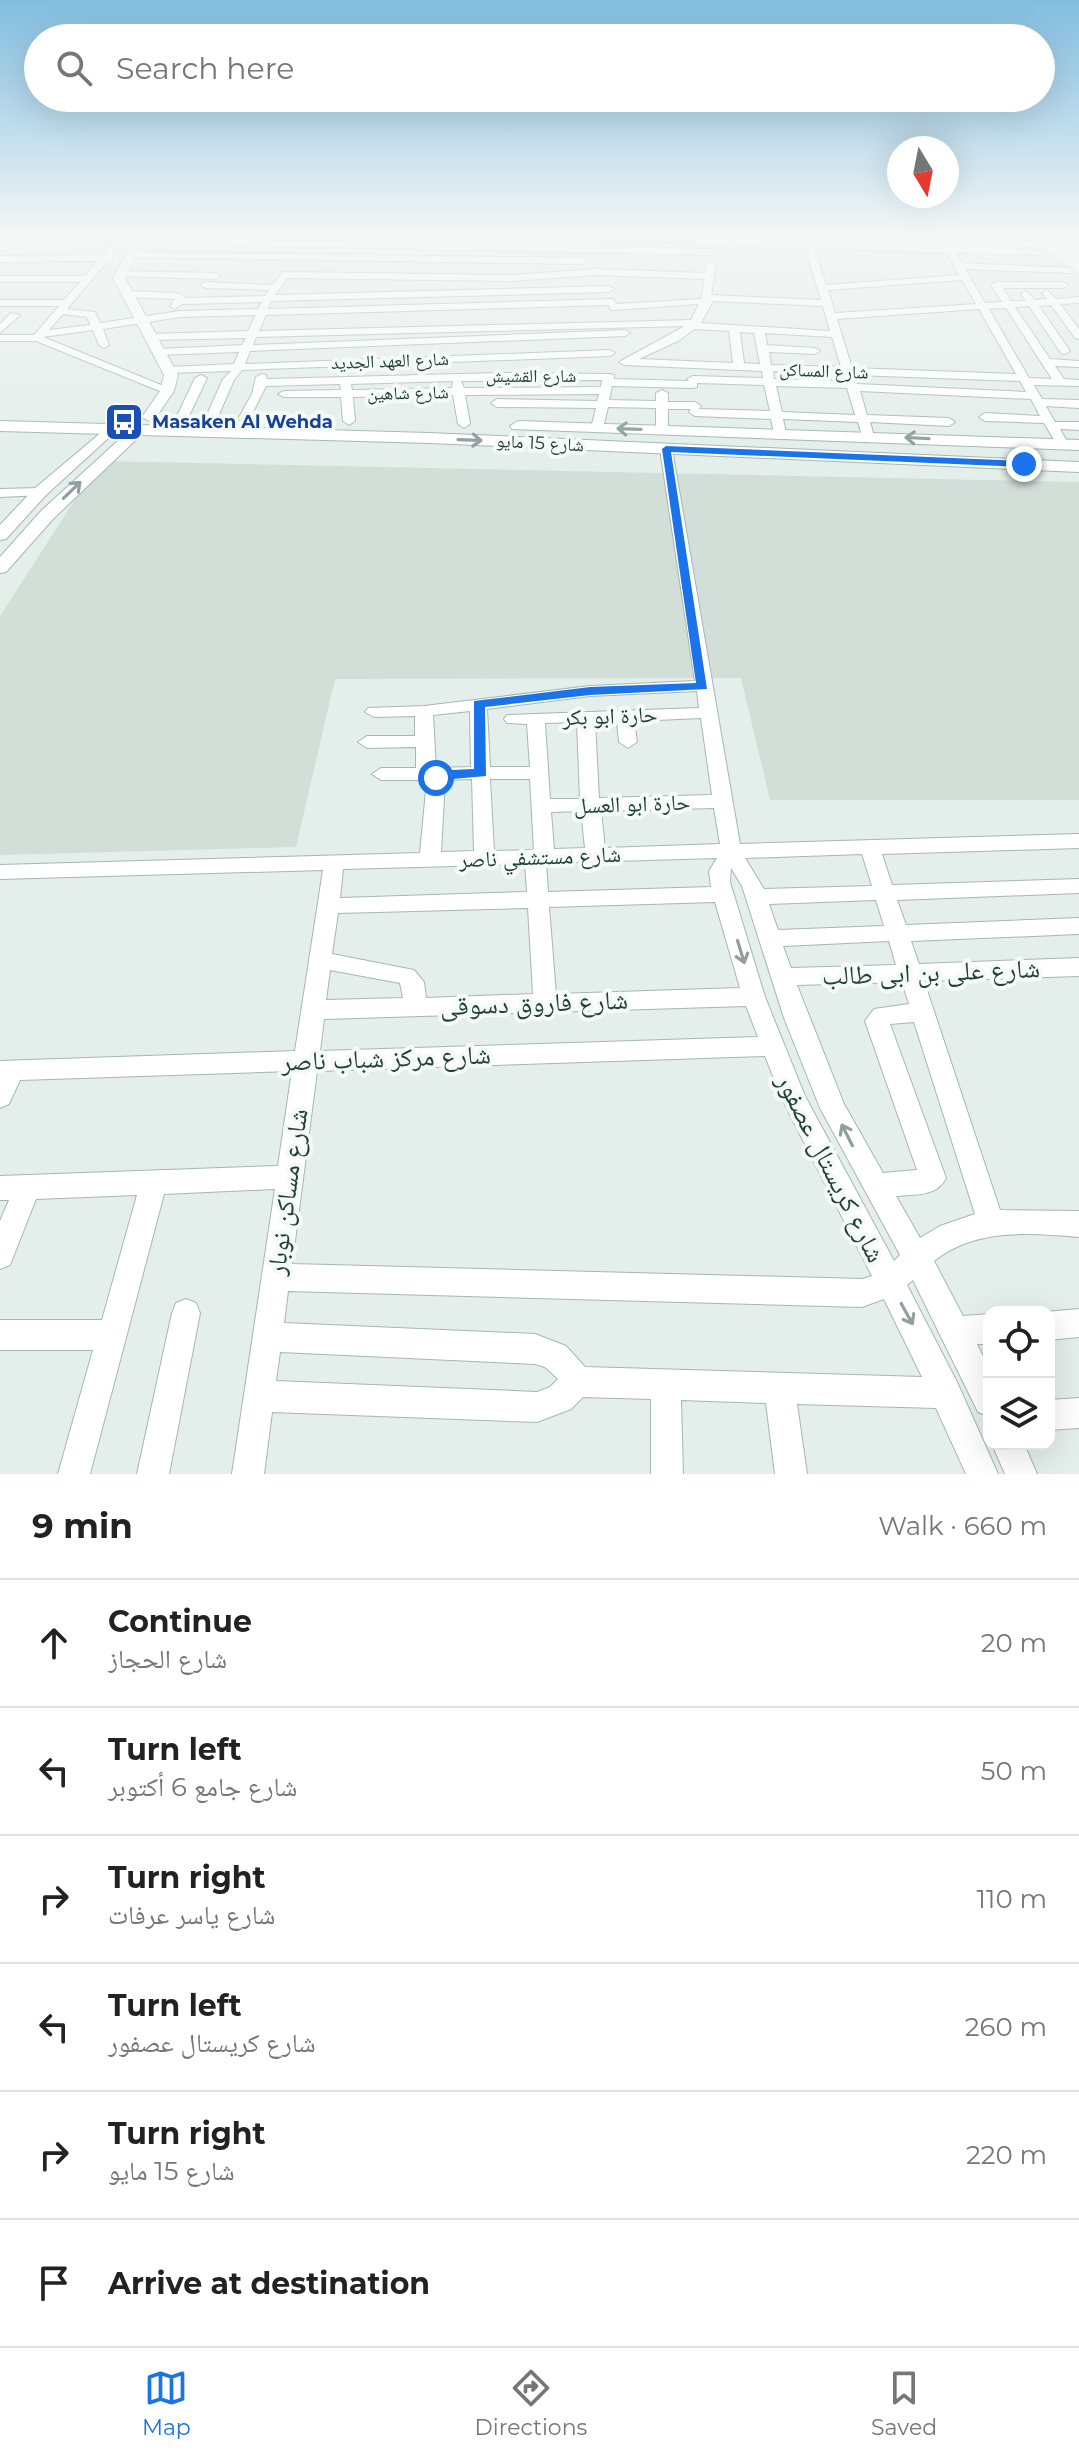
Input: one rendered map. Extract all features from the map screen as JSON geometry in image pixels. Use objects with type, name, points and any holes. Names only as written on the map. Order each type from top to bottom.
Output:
[{"type":"main road","name":"شارع 15 مايو","points":[[0,414],[143,423],[424,430],[666,449],[1079,467]]},
{"type":"main road","name":"شارع 15 مايو","points":[[0,426],[110,429],[182,418],[244,419],[351,428]]},
{"type":"main road","name":"شارع 15 مايو","points":[[424,430],[464,424],[1071,445]]},
{"type":"main road","points":[[865,458],[874,455],[879,448],[868,436]]},
{"type":"main road","points":[[954,440],[947,448],[956,454],[1024,464]]},
{"type":"street","points":[[28,306],[89,314],[104,345]]},
{"type":"street","points":[[39,336],[64,306]]},
{"type":"street","points":[[0,568],[47,515],[143,423],[167,391],[171,380],[169,370],[134,306]]},
{"type":"street","points":[[169,315],[175,306]]},
{"type":"street","points":[[211,419],[265,306]]},
{"type":"street","points":[[351,428],[346,393],[347,363],[361,306]]},
{"type":"street","points":[[455,306],[454,359],[464,424]]},
{"type":"street","points":[[555,404],[552,338],[556,306]]},
{"type":"street","points":[[552,366],[595,365],[612,351],[614,306]]},
{"type":"street","points":[[159,352],[552,338],[645,306]]},
{"type":"street","points":[[151,337],[257,323],[555,314],[614,316],[696,306]]},
{"type":"street","points":[[185,325],[555,314],[659,318],[699,306]]},
{"type":"street","points":[[683,311],[700,306]]},
{"type":"street","points":[[597,428],[609,385],[701,306]]},
{"type":"street","points":[[703,306],[734,334],[812,342]]},
{"type":"street","points":[[595,365],[609,385],[662,395],[694,391],[744,391],[734,334],[703,306]]},
{"type":"street","points":[[707,306],[809,322],[820,371]]},
{"type":"street","points":[[774,306],[806,306]]},
{"type":"street","points":[[827,306],[868,436]]},
{"type":"street","points":[[831,316],[959,306]]},
{"type":"street","points":[[982,306],[1038,401],[1071,445]]},
{"type":"street","points":[[1009,306],[1054,372],[1078,394]]},
{"type":"street","points":[[1034,306],[1065,351]]},
{"type":"street","points":[[1046,306],[1059,309],[1069,306]]},
{"type":"street","points":[[1057,306],[1077,327]]},
{"type":"street","points":[[0,315],[61,309]]},
{"type":"street","points":[[0,330],[15,315]]},
{"type":"street","points":[[0,338],[39,336],[169,315],[257,323]]},
{"type":"street","points":[[39,336],[167,391]]},
{"type":"street","points":[[760,339],[787,350],[838,338]]},
{"type":"street","points":[[760,339],[780,433]]},
{"type":"street","points":[[1007,349],[1079,351]]},
{"type":"street","points":[[787,350],[791,370]]},
{"type":"street","name":"شارع العهد الجديد","points":[[169,370],[454,359],[503,367],[552,366],[612,351],[645,352],[740,369]]},
{"type":"street","points":[[1038,401],[1054,372],[1079,364]]},
{"type":"street","points":[[662,365],[694,391],[747,414],[776,415],[852,386]]},
{"type":"street","points":[[422,403],[460,398],[555,404],[662,365]]},
{"type":"street","points":[[662,365],[662,430]]},
{"type":"street","name":"شارع القشيش","points":[[260,385],[456,377],[503,367],[552,366],[609,385]]},
{"type":"street","points":[[501,391],[503,367]]},
{"type":"street","points":[[609,385],[662,395],[694,391],[740,369],[768,375],[812,400],[862,418]]},
{"type":"street","name":"شارع المساكن","points":[[768,375],[791,370],[927,375],[1038,401]]},
{"type":"street","points":[[1054,372],[1079,373]]},
{"type":"street","points":[[927,375],[954,440]]},
{"type":"street","points":[[182,418],[201,378]]},
{"type":"street","points":[[400,378],[402,408]]},
{"type":"street","points":[[244,419],[260,385]]},
{"type":"street","name":"شارع شاهين","points":[[260,385],[288,399],[346,393],[401,393],[460,398],[501,391],[609,385]]},
{"type":"street","points":[[852,386],[882,404],[942,406],[976,398],[1038,401],[1079,415]]},
{"type":"street","points":[[694,391],[698,430]]},
{"type":"street","points":[[976,398],[986,421],[1038,401],[1078,394]]},
{"type":"street","points":[[1038,401],[1079,426]]},
{"type":"street","points":[[862,418],[882,404],[942,406]]},
{"type":"street","points":[[0,535],[40,492],[110,429]]},
{"type":"street","name":"شارع كريستال عصفور","points":[[666,449],[706,713],[731,852],[747,873],[757,897],[813,1061],[833,1108],[917,1258],[983,1389]]},
{"type":"street","points":[[0,493],[40,492]]},
{"type":"street","points":[[20,513],[47,515]]},
{"type":"street","points":[[374,712],[424,711],[590,691],[702,686]]},
{"type":"street","points":[[478,704],[484,859]]},
{"type":"street","points":[[424,711],[425,767],[436,779],[430,861]]},
{"type":"street","name":"حارة ابو بكر","points":[[513,719],[706,713]]},
{"type":"street","points":[[625,715],[628,742]]},
{"type":"street","points":[[586,716],[586,764],[596,856]]},
{"type":"street","points":[[536,718],[541,806],[538,899],[545,1003]]},
{"type":"street","points":[[367,742],[425,741]]},
{"type":"street","points":[[381,774],[539,773]]},
{"type":"street","name":"حارة ابو العسل","points":[[541,806],[722,801]]},
{"type":"street","name":"شارع مستشفي ناصر","points":[[0,872],[1078,842]]},
{"type":"street","points":[[870,848],[991,1223]]},
{"type":"street","name":"شارع كريستال عصفور","points":[[731,852],[719,871],[723,894],[772,1046],[819,1153],[946,1393],[982,1474]]},
{"type":"street","name":"شارع مساكن نوبار","points":[[248,1474],[334,863]]},
{"type":"street","points":[[757,897],[1079,886]]},
{"type":"street","points":[[328,906],[723,894]]},
{"type":"street","points":[[771,938],[1079,926]]},
{"type":"street","points":[[320,960],[406,976],[413,982],[415,1007]]},
{"type":"street","name":"شارع على بن ابى طالب","points":[[784,977],[1079,967]]},
{"type":"street","name":"شارع فاروق دسوقى","points":[[313,1010],[754,997]]},
{"type":"street","points":[[875,1186],[929,1181],[933,1178],[877,1021],[882,1016],[923,1012]]},
{"type":"street","name":"شارع مركز شباب ناصر","points":[[6,1071],[772,1046]]},
{"type":"street","points":[[0,1097],[6,1071]]},
{"type":"street","points":[[0,1256],[13,1187],[289,1177]]},
{"type":"street","points":[[74,1474],[154,1182]]},
{"type":"street","points":[[275,1277],[862,1293],[890,1283],[917,1258],[951,1235],[991,1223],[1021,1219],[1079,1224]]},
{"type":"street","points":[[153,1474],[186,1313]]},
{"type":"street","points":[[1055,1325],[1079,1323]]},
{"type":"street","points":[[955,1331],[983,1329]]},
{"type":"street","points":[[0,1335],[112,1335]]},
{"type":"street","points":[[266,1337],[535,1349],[556,1356],[565,1363],[577,1382]]},
{"type":"street","points":[[258,1396],[537,1407],[560,1398],[577,1382],[946,1393]]},
{"type":"street","points":[[666,1385],[667,1474]]},
{"type":"street","points":[[779,1388],[791,1474]]},
{"type":"street","points":[[1055,1415],[1079,1413]]},
{"type":"street","points":[[1011,1450],[1021,1474]]},
{"type":"shaded area","points":[[100,461],[1079,482],[1079,800],[770,800],[741,678],[335,679],[296,847],[0,855],[0,616]]},
{"type":"place","name":"Masaken Al Wehda","points":[[124,422]]},
{"type":"route","points":[[436,778],[433,774],[481,773],[478,704],[590,691],[702,686],[666,449],[1024,464]]}]
